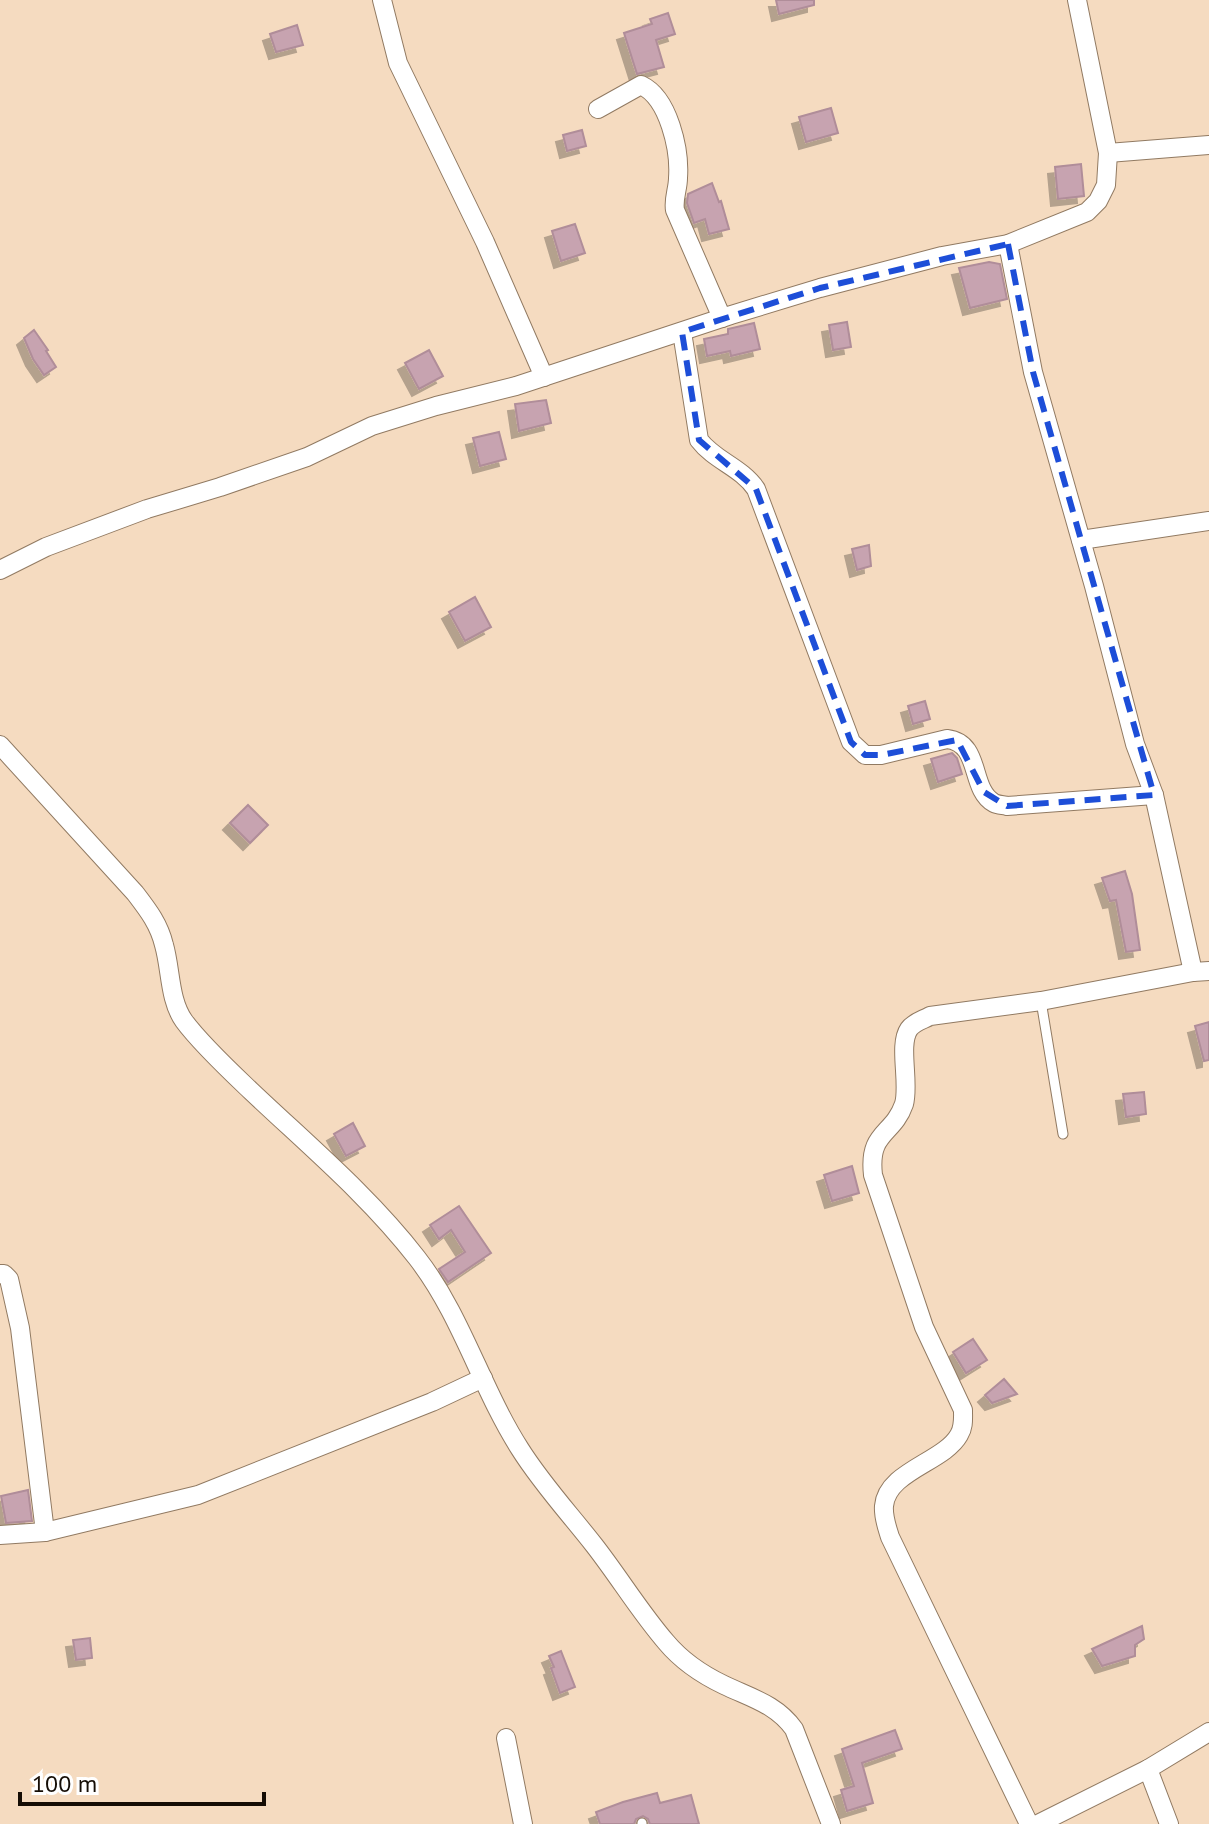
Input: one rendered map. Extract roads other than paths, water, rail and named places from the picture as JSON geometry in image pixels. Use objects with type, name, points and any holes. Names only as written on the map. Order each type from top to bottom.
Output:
[{"type":"street","points":[[382,0],[398,63],[485,242],[544,377]]},
{"type":"street","points":[[0,570],[46,547],[147,509],[307,457],[372,426],[516,386],[820,288],[927,260],[1008,244],[1087,212],[1098,201],[1106,185],[1108,153],[1077,0]]},
{"type":"street","points":[[598,109],[641,85],[658,99],[672,129],[679,155],[673,203],[675,210],[722,318]]},
{"type":"street","points":[[1108,153],[1209,145]]},
{"type":"street","points":[[1008,244],[1033,372],[1135,744],[1154,795],[1201,972],[1041,1001],[930,1016],[916,1022],[908,1031],[905,1041],[906,1093],[903,1105],[879,1138],[871,1160],[873,1175],[924,1327],[963,1410],[963,1424],[952,1444],[890,1490],[884,1504],[885,1519],[890,1537],[1029,1824]]},
{"type":"street","points":[[682,332],[699,440],[708,452],[750,480],[756,489],[851,742],[865,755],[881,755],[947,739],[957,740],[965,746],[984,792],[993,802],[1007,806],[1154,795]]},
{"type":"street","points":[[1081,540],[1209,521]]},
{"type":"street","points":[[0,745],[135,893],[154,918],[164,944],[177,1007],[186,1022],[237,1077],[380,1213],[418,1260],[450,1308],[519,1449],[667,1644],[691,1666],[721,1684],[768,1704],[785,1717],[794,1729],[831,1824]]},
{"type":"street","points":[[0,1274],[9,1279],[20,1328],[45,1532]]},
{"type":"street","points":[[0,1535],[45,1532],[198,1495],[432,1402],[483,1378]]},
{"type":"street","points":[[1038,1824],[1148,1769],[1209,1732]]},
{"type":"street","points":[[506,1738],[523,1824]]},
{"type":"street","points":[[1148,1769],[1169,1824]]},
{"type":"lane","points":[[1041,1001],[1063,1134]]}]
